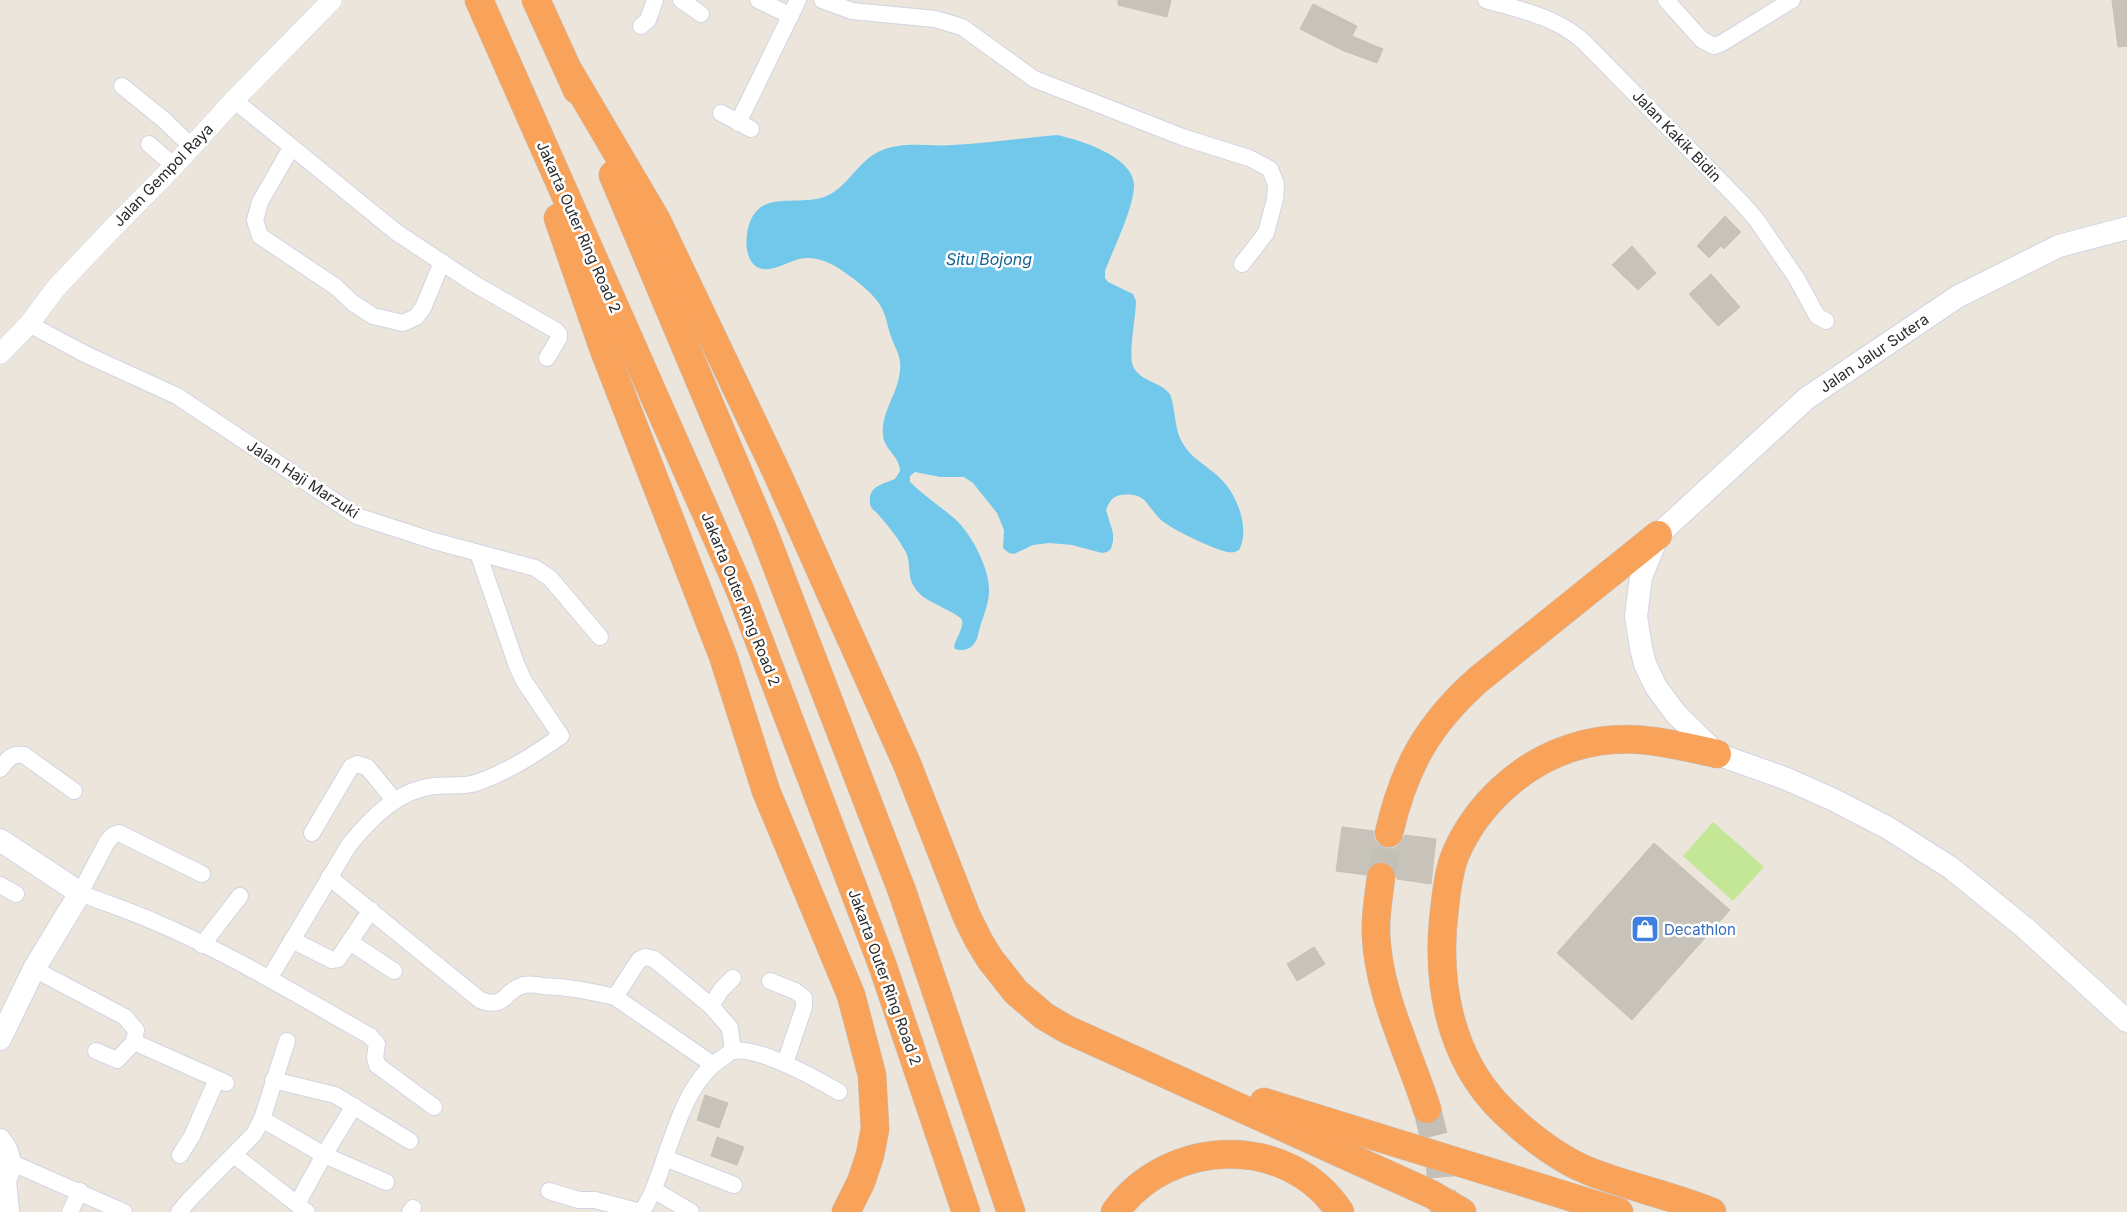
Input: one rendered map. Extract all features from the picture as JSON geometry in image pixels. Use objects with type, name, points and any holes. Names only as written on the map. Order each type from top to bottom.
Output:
[{"type":"highway","name":"Jakarta Outer Ring Road 2","points":[[479,0],[740,590],[882,964],[966,1212]]},
{"type":"highway","points":[[536,0],[570,74],[768,542],[902,891],[1011,1212]]},
{"type":"highway","points":[[492,30],[604,350],[723,656],[766,791],[851,995],[872,1075],[875,1129],[870,1156],[846,1212]]},
{"type":"highway","points":[[570,74],[656,220],[776,470],[907,764],[967,917],[990,960],[1016,992],[1044,1016],[1100,1045],[1431,1194],[1462,1212]]},
{"type":"highway","points":[[1389,833],[1401,787],[1408,771],[1428,735],[1451,705],[1479,679],[1658,535]]},
{"type":"highway","points":[[1712,1212],[1588,1171],[1549,1149],[1502,1110],[1475,1076],[1458,1042],[1446,1004],[1441,968],[1441,947],[1446,896],[1455,854],[1472,823],[1483,808],[1497,794],[1523,774],[1554,754],[1586,744],[1617,739],[1651,740],[1717,754]]},
{"type":"highway","points":[[1381,877],[1376,932],[1379,963],[1392,1008],[1427,1109]]},
{"type":"highway","points":[[1139,1062],[1417,1151],[1618,1212]]},
{"type":"highway","points":[[1116,1212],[1144,1183],[1163,1170],[1190,1160],[1223,1154],[1246,1154],[1283,1164],[1311,1181],[1340,1212]]},
{"type":"main road","name":"Jalan Jalur Sutera","points":[[1658,535],[1807,398],[1956,297],[2059,246],[2127,228]]},
{"type":"main road","points":[[1658,535],[1641,577],[1636,616],[1641,648],[1650,677],[1662,697],[1676,714],[1717,754],[1787,778],[1834,800],[1888,828],[1950,868],[2025,928],[2127,1021]]},
{"type":"main road","points":[[0,840],[80,893],[34,969],[0,1039]]},
{"type":"main road","points":[[0,1140],[7,1149],[5,1176],[8,1212]]},
{"type":"street","name":"Jalan Gempol Raya","points":[[0,354],[29,324],[56,288],[192,147],[234,100],[332,0]]},
{"type":"street","points":[[641,26],[648,20],[655,0]]},
{"type":"street","points":[[681,0],[701,14]]},
{"type":"street","points":[[758,0],[791,16]]},
{"type":"street","points":[[721,114],[745,126],[798,0]]},
{"type":"street","points":[[822,0],[852,11],[936,19],[962,27],[1034,79],[1185,138],[1249,158],[1270,169],[1276,184],[1275,200],[1266,233],[1242,264]]},
{"type":"street","name":"Jalan Kakik Bidin","points":[[1486,0],[1534,14],[1567,28],[1584,42],[1756,219],[1796,279],[1817,316],[1826,321]]},
{"type":"street","points":[[1666,0],[1702,40],[1714,46],[1792,0]]},
{"type":"street","points":[[122,86],[164,120],[192,147]]},
{"type":"street","points":[[234,100],[396,232],[473,283],[555,330],[559,334],[559,338],[547,358]]},
{"type":"street","points":[[149,144],[174,166]]},
{"type":"street","points":[[292,148],[260,202],[255,220],[260,236],[336,287],[353,303],[372,316],[404,323],[416,317],[423,308],[442,262]]},
{"type":"street","name":"Jalan Haji Marzuki","points":[[29,324],[85,354],[177,396],[357,516],[395,529],[535,568],[550,578],[600,637]]},
{"type":"street","points":[[269,979],[348,845],[359,832],[394,800],[419,788],[457,787],[477,783],[524,762],[561,736],[524,681],[517,666],[478,553]]},
{"type":"street","points":[[0,769],[10,756],[15,754],[24,755],[74,791]]},
{"type":"street","points":[[312,833],[351,767],[357,764],[367,767],[394,800]]},
{"type":"street","points":[[202,874],[119,833],[113,835],[107,842],[80,893],[155,922],[202,945],[269,979],[375,1040],[377,1044],[375,1057],[377,1065],[434,1107]]},
{"type":"street","points":[[329,877],[372,910],[480,1000],[491,1004],[500,1002],[515,989],[525,985],[577,988],[615,997],[712,1064]]},
{"type":"street","points":[[0,886],[16,894]]},
{"type":"street","points":[[202,945],[240,896]]},
{"type":"street","points":[[292,940],[332,960],[338,959],[372,910]]},
{"type":"street","points":[[350,942],[394,971]]},
{"type":"street","points":[[615,997],[639,960],[645,956],[654,959],[711,1006],[730,1028],[733,1051]]},
{"type":"street","points":[[34,969],[125,1018],[136,1030],[134,1042],[117,1060],[96,1051]]},
{"type":"street","points":[[711,1006],[721,990],[734,978]]},
{"type":"street","points":[[770,981],[795,991],[804,998],[804,1007],[785,1063]]},
{"type":"street","points":[[179,1212],[254,1134],[262,1119],[287,1041]]},
{"type":"street","points":[[134,1042],[222,1081],[180,1155]]},
{"type":"street","points":[[549,1191],[578,1200],[595,1200],[642,1212],[654,1190],[670,1142],[695,1088],[712,1064],[733,1051],[750,1053],[785,1063],[813,1076],[838,1092]]},
{"type":"street","points":[[273,1080],[328,1092],[410,1141]]},
{"type":"street","points":[[234,1155],[302,1208],[324,1154],[354,1106]]},
{"type":"street","points":[[262,1119],[324,1154],[386,1182]]},
{"type":"street","points":[[665,1158],[734,1185]]},
{"type":"street","points":[[5,1176],[80,1191],[104,1208],[124,1212]]},
{"type":"street","points":[[654,1190],[691,1212]]},
{"type":"street","points":[[70,1212],[80,1191]]},
{"type":"green space","points":[[1713,822],[1764,867],[1733,901],[1683,856]]},
{"type":"water","name":"Situ Bojong","points":[[1057,135],[1091,145],[1103,151],[1124,165],[1131,174],[1134,184],[1131,203],[1105,271],[1105,278],[1108,282],[1133,294],[1136,301],[1132,344],[1133,366],[1144,378],[1169,393],[1179,435],[1185,446],[1194,457],[1222,480],[1233,495],[1243,523],[1242,542],[1239,550],[1234,552],[1214,548],[1165,523],[1141,498],[1134,495],[1126,495],[1113,498],[1106,510],[1113,533],[1111,549],[1107,552],[1102,553],[1072,545],[1049,543],[1033,545],[1014,554],[1009,553],[1003,548],[1004,530],[997,513],[973,483],[964,477],[940,477],[915,472],[910,476],[910,482],[961,525],[973,542],[986,572],[989,597],[977,639],[970,648],[959,650],[955,649],[954,646],[961,629],[962,620],[924,597],[915,588],[910,576],[907,555],[904,549],[891,529],[870,504],[871,493],[874,489],[881,484],[895,479],[900,471],[897,461],[886,445],[883,435],[887,409],[897,385],[900,365],[882,308],[874,297],[859,283],[830,263],[818,259],[800,259],[770,269],[756,267],[751,261],[747,249],[748,228],[753,216],[760,208],[769,203],[812,200],[832,193],[846,182],[870,157],[887,148],[906,145],[965,144]]},
{"type":"building","points":[[1118,0],[1171,0],[1167,17],[1118,5]]},
{"type":"building","points":[[2112,0],[2127,0],[2127,46],[2118,47]]},
{"type":"building","points":[[1313,4],[1357,26],[1352,36],[1383,49],[1377,63],[1344,51],[1300,29]]},
{"type":"building","points":[[1725,216],[1741,232],[1724,249],[1721,246],[1709,258],[1697,246]]},
{"type":"building","points":[[1632,246],[1656,273],[1638,290],[1612,265]]},
{"type":"building","points":[[1711,274],[1740,307],[1718,326],[1689,294]]},
{"type":"building","points":[[1342,827],[1374,831],[1374,838],[1378,844],[1386,848],[1394,848],[1400,844],[1405,835],[1436,839],[1431,884],[1397,879],[1395,870],[1390,864],[1383,862],[1374,863],[1368,868],[1366,875],[1336,871]]},
{"type":"building","name":"Decathlon","points":[[1654,843],[1730,910],[1632,1020],[1557,953]]},
{"type":"building","points":[[1314,947],[1325,964],[1297,981],[1287,964]]},
{"type":"building","points":[[705,1095],[728,1103],[719,1128],[697,1120]]},
{"type":"building","points":[[717,1137],[744,1147],[737,1165],[711,1156]]},
{"type":"tunnel","points":[[1381,877],[1389,833]]},
{"type":"tunnel","points":[[1427,1109],[1439,1157],[1444,1212]]},
{"type":"place","name":"Decathlon","points":[[1645,929]]}]
